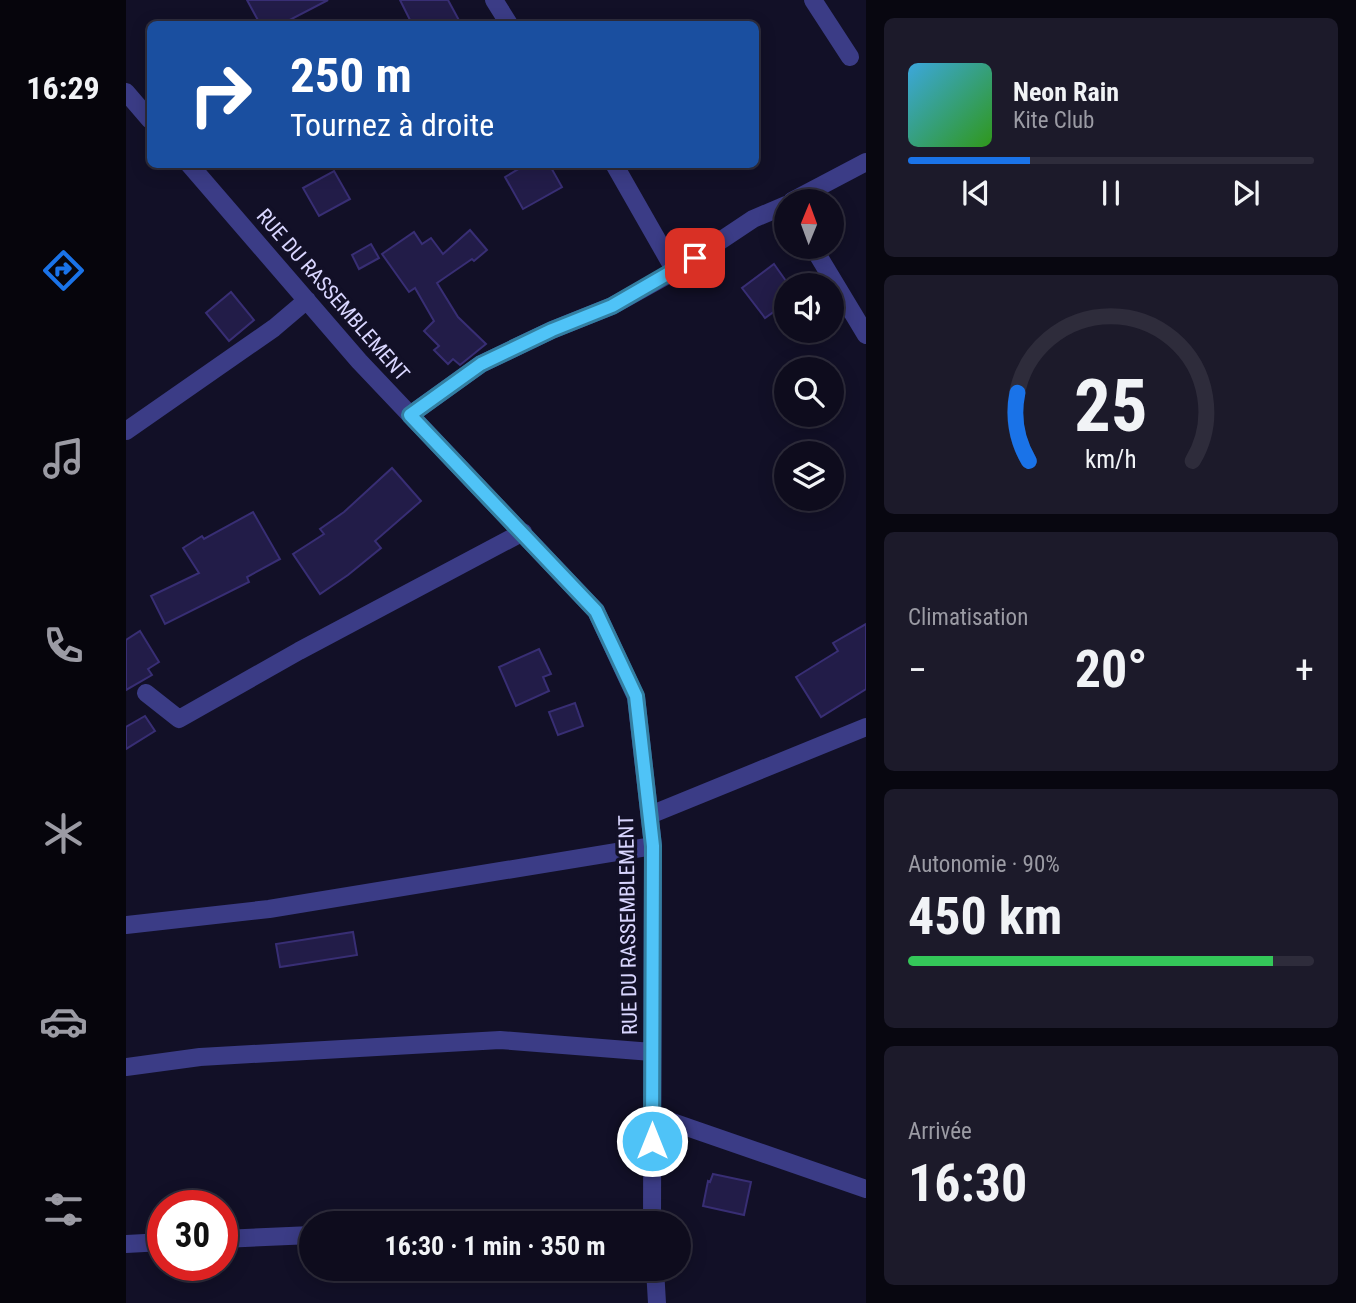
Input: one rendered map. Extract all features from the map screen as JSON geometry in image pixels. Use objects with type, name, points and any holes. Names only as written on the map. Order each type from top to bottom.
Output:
[{"type":"street","points":[[494,0],[507,21]]},
{"type":"street","points":[[813,0],[850,57]]},
{"type":"street","points":[[126,92],[147,116]]},
{"type":"street","points":[[815,189],[866,162]]},
{"type":"street","name":"RUE DU RASSEMBLEMENT","points":[[192,168],[359,361],[596,611],[636,696],[653,846],[652,1211]]},
{"type":"street","points":[[616,168],[675,271]]},
{"type":"street","points":[[410,415],[481,364],[552,330],[612,306],[675,271],[753,219],[774,210]]},
{"type":"street","points":[[820,259],[866,335]]},
{"type":"street","points":[[126,431],[274,328],[307,300]]},
{"type":"street","points":[[146,693],[180,719],[299,651],[523,532]]},
{"type":"street","points":[[650,815],[866,727]]},
{"type":"street","points":[[126,925],[269,909],[653,846]]},
{"type":"street","points":[[126,1067],[200,1057],[500,1040],[652,1052]]},
{"type":"street","points":[[652,1115],[866,1189]]},
{"type":"street","points":[[238,1238],[299,1236]]},
{"type":"street","points":[[126,1244],[147,1243]]},
{"type":"street","points":[[655,1281],[657,1303]]},
{"type":"building","points":[[247,0],[328,0],[288,21],[258,21]]},
{"type":"building","points":[[400,0],[448,0],[459,21],[410,21]]},
{"type":"building","points":[[520,168],[551,168],[562,187],[523,209],[505,177]]},
{"type":"building","points":[[334,171],[350,199],[319,216],[303,188]]},
{"type":"building","points":[[470,230],[487,250],[437,283],[458,317],[486,344],[460,365],[453,359],[448,364],[434,350],[439,346],[424,331],[434,321],[415,288],[409,292],[382,254],[414,232],[422,244],[431,238],[443,254]]},
{"type":"building","points":[[371,244],[379,258],[359,269],[352,255]]},
{"type":"building","points":[[774,264],[780,273],[774,273],[774,312],[765,318],[742,288]]},
{"type":"building","points":[[231,292],[254,320],[229,341],[206,313]]},
{"type":"building","points":[[392,468],[421,501],[375,541],[381,548],[320,594],[293,554],[324,534],[320,529],[344,512]]},
{"type":"building","points":[[253,512],[280,559],[247,577],[249,582],[165,624],[151,596],[199,573],[183,548]]},
{"type":"building","points":[[866,624],[866,689],[821,717],[796,677],[838,651],[833,643]]},
{"type":"building","points":[[140,631],[159,662],[148,669],[152,675],[126,690],[126,640]]},
{"type":"building","points":[[539,649],[551,674],[543,677],[549,691],[516,706],[499,667]]},
{"type":"building","points":[[575,703],[583,726],[558,735],[549,712]]},
{"type":"building","points":[[145,716],[155,731],[126,749],[126,727]]},
{"type":"building","points":[[353,932],[357,955],[280,967],[276,944]]},
{"type":"building","points":[[713,1174],[751,1182],[744,1215],[703,1206],[708,1181],[710,1182]]},
{"type":"route","points":[[652,1141],[653,846],[636,696],[596,611],[410,415],[481,364],[552,330],[612,306],[695,258]]}]
